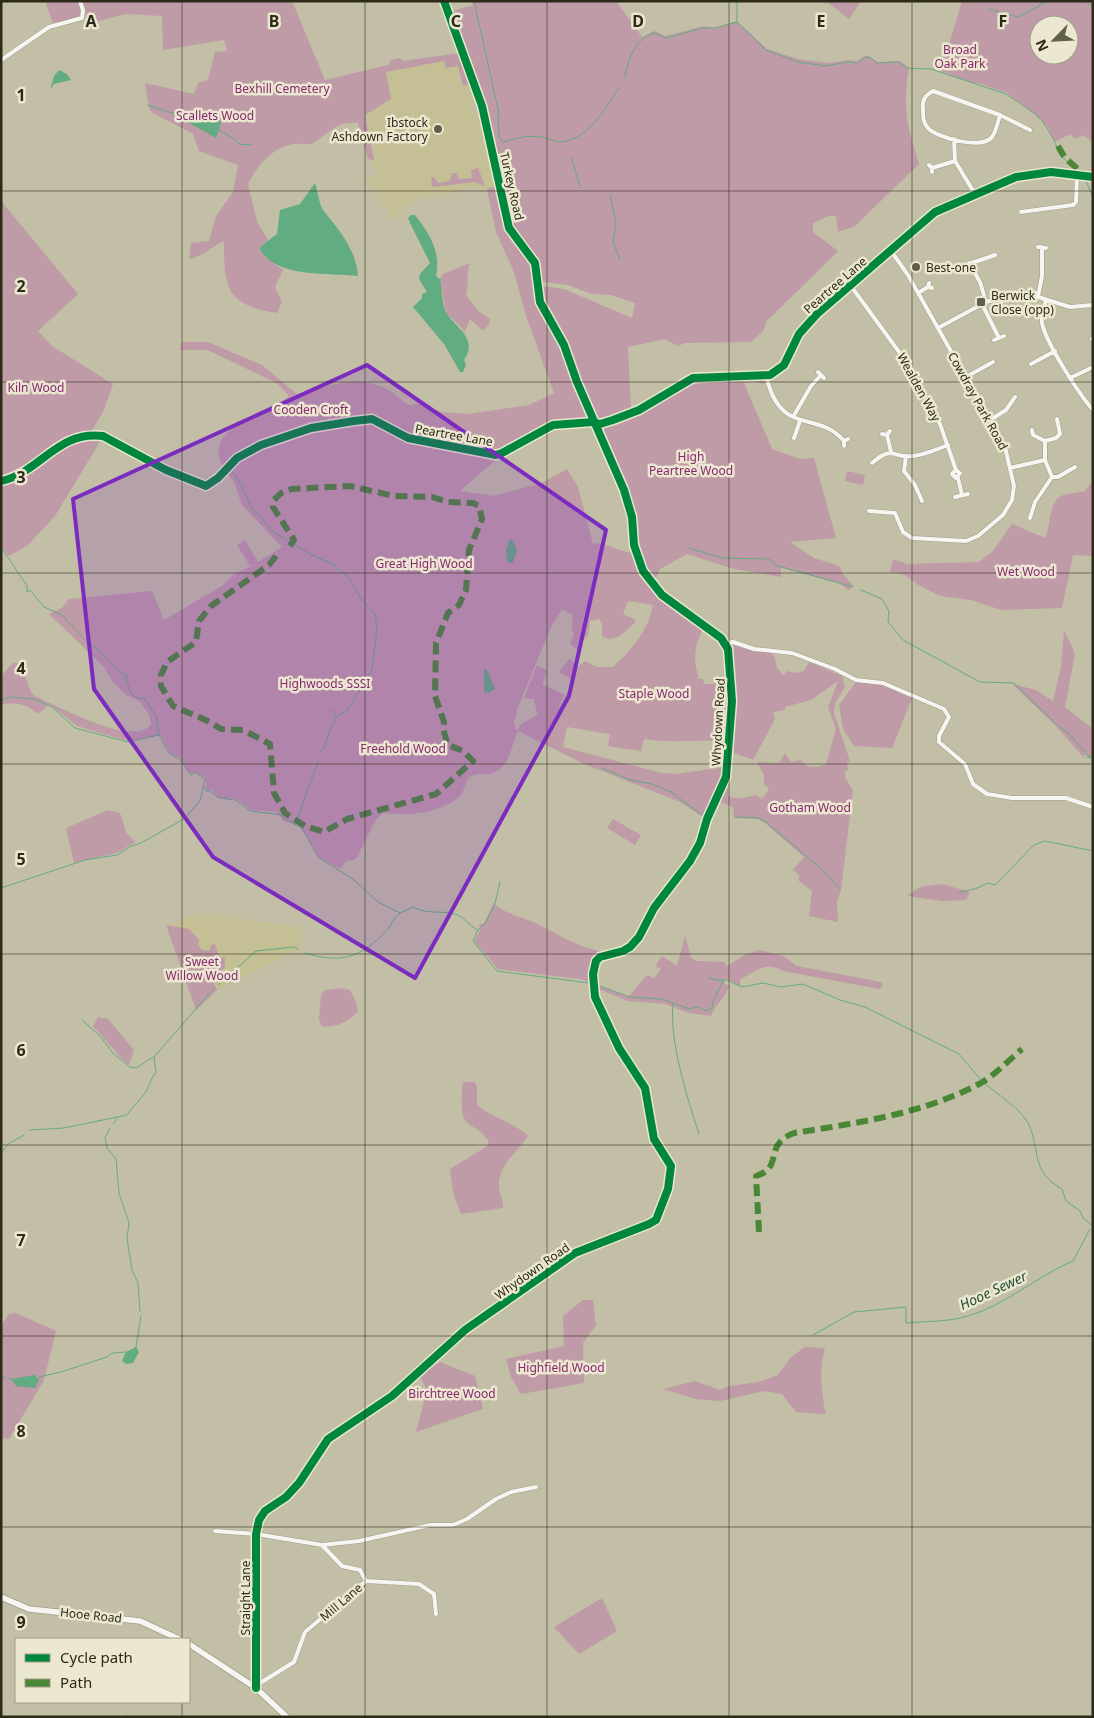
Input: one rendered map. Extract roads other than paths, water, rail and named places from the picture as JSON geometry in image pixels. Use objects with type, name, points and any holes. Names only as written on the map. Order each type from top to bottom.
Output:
[{"type":"main road","name":"Hooe Road","points":[[1,1597],[29,1608],[140,1621],[177,1638]]},
{"type":"main road","points":[[190,1645],[256,1686],[288,1717]]},
{"type":"street","points":[[1,60],[50,27],[82,18],[83,10],[80,1]]},
{"type":"street","name":"Turkey Road","points":[[444,1],[482,106],[510,228],[535,263],[540,302],[564,345],[577,382],[596,423]]},
{"type":"street","points":[[1000,115],[993,136],[978,144],[954,139],[933,132],[926,127],[923,118],[922,102],[928,94],[938,92],[1000,115],[1026,131]]},
{"type":"street","points":[[954,139],[954,161],[975,194]]},
{"type":"street","points":[[931,169],[954,161]]},
{"type":"street","name":"Peartree Lane","points":[[1,481],[17,476],[56,446],[88,435],[103,436],[166,470],[206,486],[245,453],[317,427],[372,419],[408,438],[496,455],[511,450],[553,425],[600,424],[639,410],[693,378],[766,375],[776,372],[784,365],[804,328],[817,314],[852,286],[929,216],[1002,181],[1042,172],[1093,177]]},
{"type":"street","points":[[1021,212],[1073,205],[1076,202],[1077,176]]},
{"type":"street","points":[[1038,297],[1042,276],[1042,247]]},
{"type":"street","name":"Cowdray Park Road","points":[[868,511],[895,513],[905,536],[918,540],[959,542],[972,539],[1003,515],[1011,503],[1013,493],[1014,480],[1005,447],[901,263],[891,251]]},
{"type":"street","points":[[957,268],[995,255]]},
{"type":"street","points":[[989,256],[991,263]]},
{"type":"street","points":[[969,263],[980,282],[984,303],[999,338]]},
{"type":"street","name":"Wealden Way","points":[[852,286],[910,367],[948,445],[956,470],[960,473],[958,478],[962,495]]},
{"type":"street","points":[[918,293],[930,286]]},
{"type":"street","points":[[938,328],[984,303],[1010,295],[1038,297],[1070,307],[1089,305]]},
{"type":"street","points":[[1046,300],[1042,322],[1070,378],[1084,401],[1093,410]]},
{"type":"street","points":[[1034,364],[1055,351]]},
{"type":"street","points":[[966,377],[991,364],[991,369]]},
{"type":"street","points":[[1070,378],[1093,367]]},
{"type":"street","points":[[766,375],[774,400],[800,421],[830,431],[846,440],[844,446]]},
{"type":"street","points":[[793,417],[811,386],[821,375]]},
{"type":"street","points":[[990,420],[1006,410],[1015,397]]},
{"type":"street","points":[[1008,398],[1012,401]]},
{"type":"street","points":[[1058,419],[1060,434]]},
{"type":"street","points":[[794,438],[800,421]]},
{"type":"street","points":[[596,423],[632,517],[634,545],[642,571],[662,595],[726,643],[733,642],[754,649],[792,653],[835,669],[856,680],[884,683],[944,709],[949,717],[939,742],[965,764],[973,784],[987,794],[1012,798],[1066,798],[1093,807]]},
{"type":"street","points":[[1027,436],[1032,432],[1045,441],[1056,438],[1060,434]]},
{"type":"street","points":[[882,434],[888,433],[891,452]]},
{"type":"street","points":[[1060,434],[1066,436]]},
{"type":"street","points":[[1045,441],[1045,460],[1052,478]]},
{"type":"street","points":[[872,463],[891,452],[915,456],[948,445]]},
{"type":"street","points":[[906,456],[904,471],[921,498],[927,494]]},
{"type":"street","points":[[876,459],[880,464]]},
{"type":"street","points":[[1010,468],[1045,460]]},
{"type":"street","points":[[1030,518],[1029,509],[1052,478],[1058,477],[1075,467]]},
{"type":"street","points":[[1066,472],[1069,477]]},
{"type":"street","points":[[955,496],[968,494]]},
{"type":"street","points":[[874,510],[876,504]]},
{"type":"street","points":[[933,534],[934,541]]},
{"type":"street","name":"Whydown Road","points":[[265,1511],[286,1497],[299,1483],[328,1438],[392,1396],[465,1330],[575,1253],[648,1225],[656,1220],[668,1189],[671,1166],[654,1139],[645,1088],[619,1048],[595,997],[593,984],[596,961],[600,957],[630,947],[654,908],[690,862],[700,843],[707,819],[726,777],[732,692],[731,667],[726,643]]},
{"type":"street","points":[[215,1532],[256,1534],[322,1545],[359,1541],[430,1525],[453,1525],[467,1519],[511,1492],[536,1487]]},
{"type":"street","name":"Straight Lane","points":[[256,1686],[256,1534],[259,1520],[265,1511]]},
{"type":"street","points":[[322,1545],[342,1566],[360,1570],[366,1581]]},
{"type":"street","name":"Mill Lane","points":[[256,1686],[294,1662],[305,1632],[366,1581],[420,1584],[434,1594],[436,1614]]},
{"type":"waterway","points":[[474,1],[498,109],[499,137],[503,142],[532,136],[544,137],[560,142],[580,136],[595,122],[620,87]]},
{"type":"waterway","points":[[737,1],[737,22]]},
{"type":"waterway","points":[[989,9],[1018,17],[1048,1]]},
{"type":"waterway","points":[[1086,1],[1093,7]]},
{"type":"waterway","points":[[624,78],[633,51],[641,40],[647,36],[654,33],[666,38],[703,28],[715,28],[737,22],[766,50],[798,62],[826,66],[848,62],[857,63],[866,57],[871,58],[877,63],[899,62],[907,68],[931,69],[1006,94],[1034,113],[1043,122],[1053,138],[1060,155],[1079,172]]},
{"type":"waterway","points":[[148,105],[175,114]]},
{"type":"waterway","points":[[219,130],[236,140],[239,144],[252,145]]},
{"type":"waterway","points":[[571,157],[580,186]]},
{"type":"waterway","points":[[1085,179],[1093,197]]},
{"type":"waterway","points":[[610,195],[616,224],[613,242],[620,260]]},
{"type":"waterway","points":[[231,470],[241,484],[251,507],[275,533],[310,554],[334,565],[350,579],[361,599],[375,614],[377,629],[372,670],[347,711],[337,716],[324,748],[320,752]]},
{"type":"waterway","points":[[1,547],[27,586],[27,592],[30,590],[44,607],[62,615],[87,642],[99,650],[120,672],[128,676],[125,677],[131,694],[138,698],[144,698],[156,716],[159,735],[170,754],[180,759],[191,775],[195,772],[205,779],[200,801],[184,819],[141,843],[131,846],[117,855],[85,860],[1,888]]},
{"type":"waterway","points":[[689,548],[722,558],[769,559],[775,565],[853,587]]},
{"type":"waterway","points":[[861,590],[882,599],[889,611],[888,622],[903,640],[980,682],[1014,683],[1056,724]]},
{"type":"waterway","points":[[1,700],[11,697],[34,699],[52,707],[75,728],[128,742],[159,735]]},
{"type":"waterway","points":[[329,709],[336,715]]},
{"type":"waterway","points":[[1058,726],[1067,732],[1091,758]]},
{"type":"waterway","points":[[1086,757],[1093,758]]},
{"type":"waterway","points":[[295,824],[318,762]]},
{"type":"waterway","points":[[602,768],[630,780],[652,784],[671,792],[703,816]]},
{"type":"waterway","points":[[205,787],[206,791],[210,791],[219,798],[236,800],[251,811],[281,815],[302,828],[318,857],[354,880],[378,902],[400,913],[413,907],[424,911],[444,912],[462,917],[478,930],[473,941],[497,971],[589,983]]},
{"type":"waterway","points":[[735,817],[758,818],[766,822],[825,872],[839,888]]},
{"type":"waterway","points":[[960,892],[975,889],[988,883],[995,885],[1034,845],[1045,841],[1093,851]]},
{"type":"waterway","points":[[478,930],[485,924],[495,903],[500,882]]},
{"type":"waterway","points":[[305,953],[329,958],[339,958],[359,953],[377,940],[400,913]]},
{"type":"waterway","points":[[218,985],[256,951],[294,947],[298,949]]},
{"type":"waterway","points":[[709,978],[723,981]]},
{"type":"waterway","points":[[597,985],[630,997],[662,999],[689,1009],[698,1007],[706,1011],[712,1008],[713,1001],[724,979],[742,987],[763,983],[781,987],[803,984],[840,1000],[865,1007],[959,1054],[981,1080]]},
{"type":"waterway","points":[[30,1130],[64,1128],[127,1115],[145,1093],[156,1072],[154,1057],[214,988]]},
{"type":"waterway","points":[[673,1003],[672,1018],[676,1051],[684,1086],[699,1134]]},
{"type":"waterway","points":[[82,1020],[100,1036],[113,1053],[130,1067],[136,1068],[153,1057]]},
{"type":"waterway","points":[[984,1083],[1014,1106],[1024,1117],[1032,1133],[1038,1159],[1045,1175],[1062,1189],[1066,1201],[1080,1211],[1083,1218],[1093,1226]]},
{"type":"waterway","points":[[113,1124],[117,1119]]},
{"type":"waterway","points":[[110,1128],[105,1138],[107,1148],[116,1159],[119,1193],[129,1223],[127,1239],[132,1270],[138,1283],[140,1311]]},
{"type":"waterway","points":[[3,1151],[8,1144],[24,1135]]},
{"type":"waterway","name":"Hooe Sewer","points":[[813,1335],[854,1312],[906,1307],[906,1323],[953,1319],[982,1311],[1073,1261],[1090,1229]]},
{"type":"waterway","points":[[136,1347],[141,1316]]},
{"type":"waterway","points":[[39,1377],[107,1357],[112,1353],[126,1352]]},
{"type":"place","name":"Ibstock Ashdown Factory","points":[[438,129]]},
{"type":"place","name":"Best-one","points":[[916,267]]},
{"type":"place","name":"Berwick Close (opp)","points":[[981,302]]},
{"type":"park label","name":"Broad Oak Park","points":[[960,56]]},
{"type":"park label","name":"Bexhill Cemetery","points":[[282,88]]},
{"type":"park label","name":"Scallets Wood","points":[[215,115]]},
{"type":"park label","name":"Kiln Wood","points":[[36,387]]},
{"type":"park label","name":"Cooden Croft","points":[[311,409]]},
{"type":"park label","name":"High Peartree Wood","points":[[691,463]]},
{"type":"park label","name":"Great High Wood","points":[[424,563]]},
{"type":"park label","name":"Wet Wood","points":[[1026,571]]},
{"type":"park label","name":"Highwoods SSSI","points":[[325,683]]},
{"type":"park label","name":"Staple Wood","points":[[654,693]]},
{"type":"park label","name":"Freehold Wood","points":[[403,748]]},
{"type":"park label","name":"Gotham Wood","points":[[810,807]]},
{"type":"park label","name":"Sweet Willow Wood","points":[[202,968]]},
{"type":"park label","name":"Highfield Wood","points":[[561,1367]]},
{"type":"park label","name":"Birchtree Wood","points":[[452,1393]]}]
